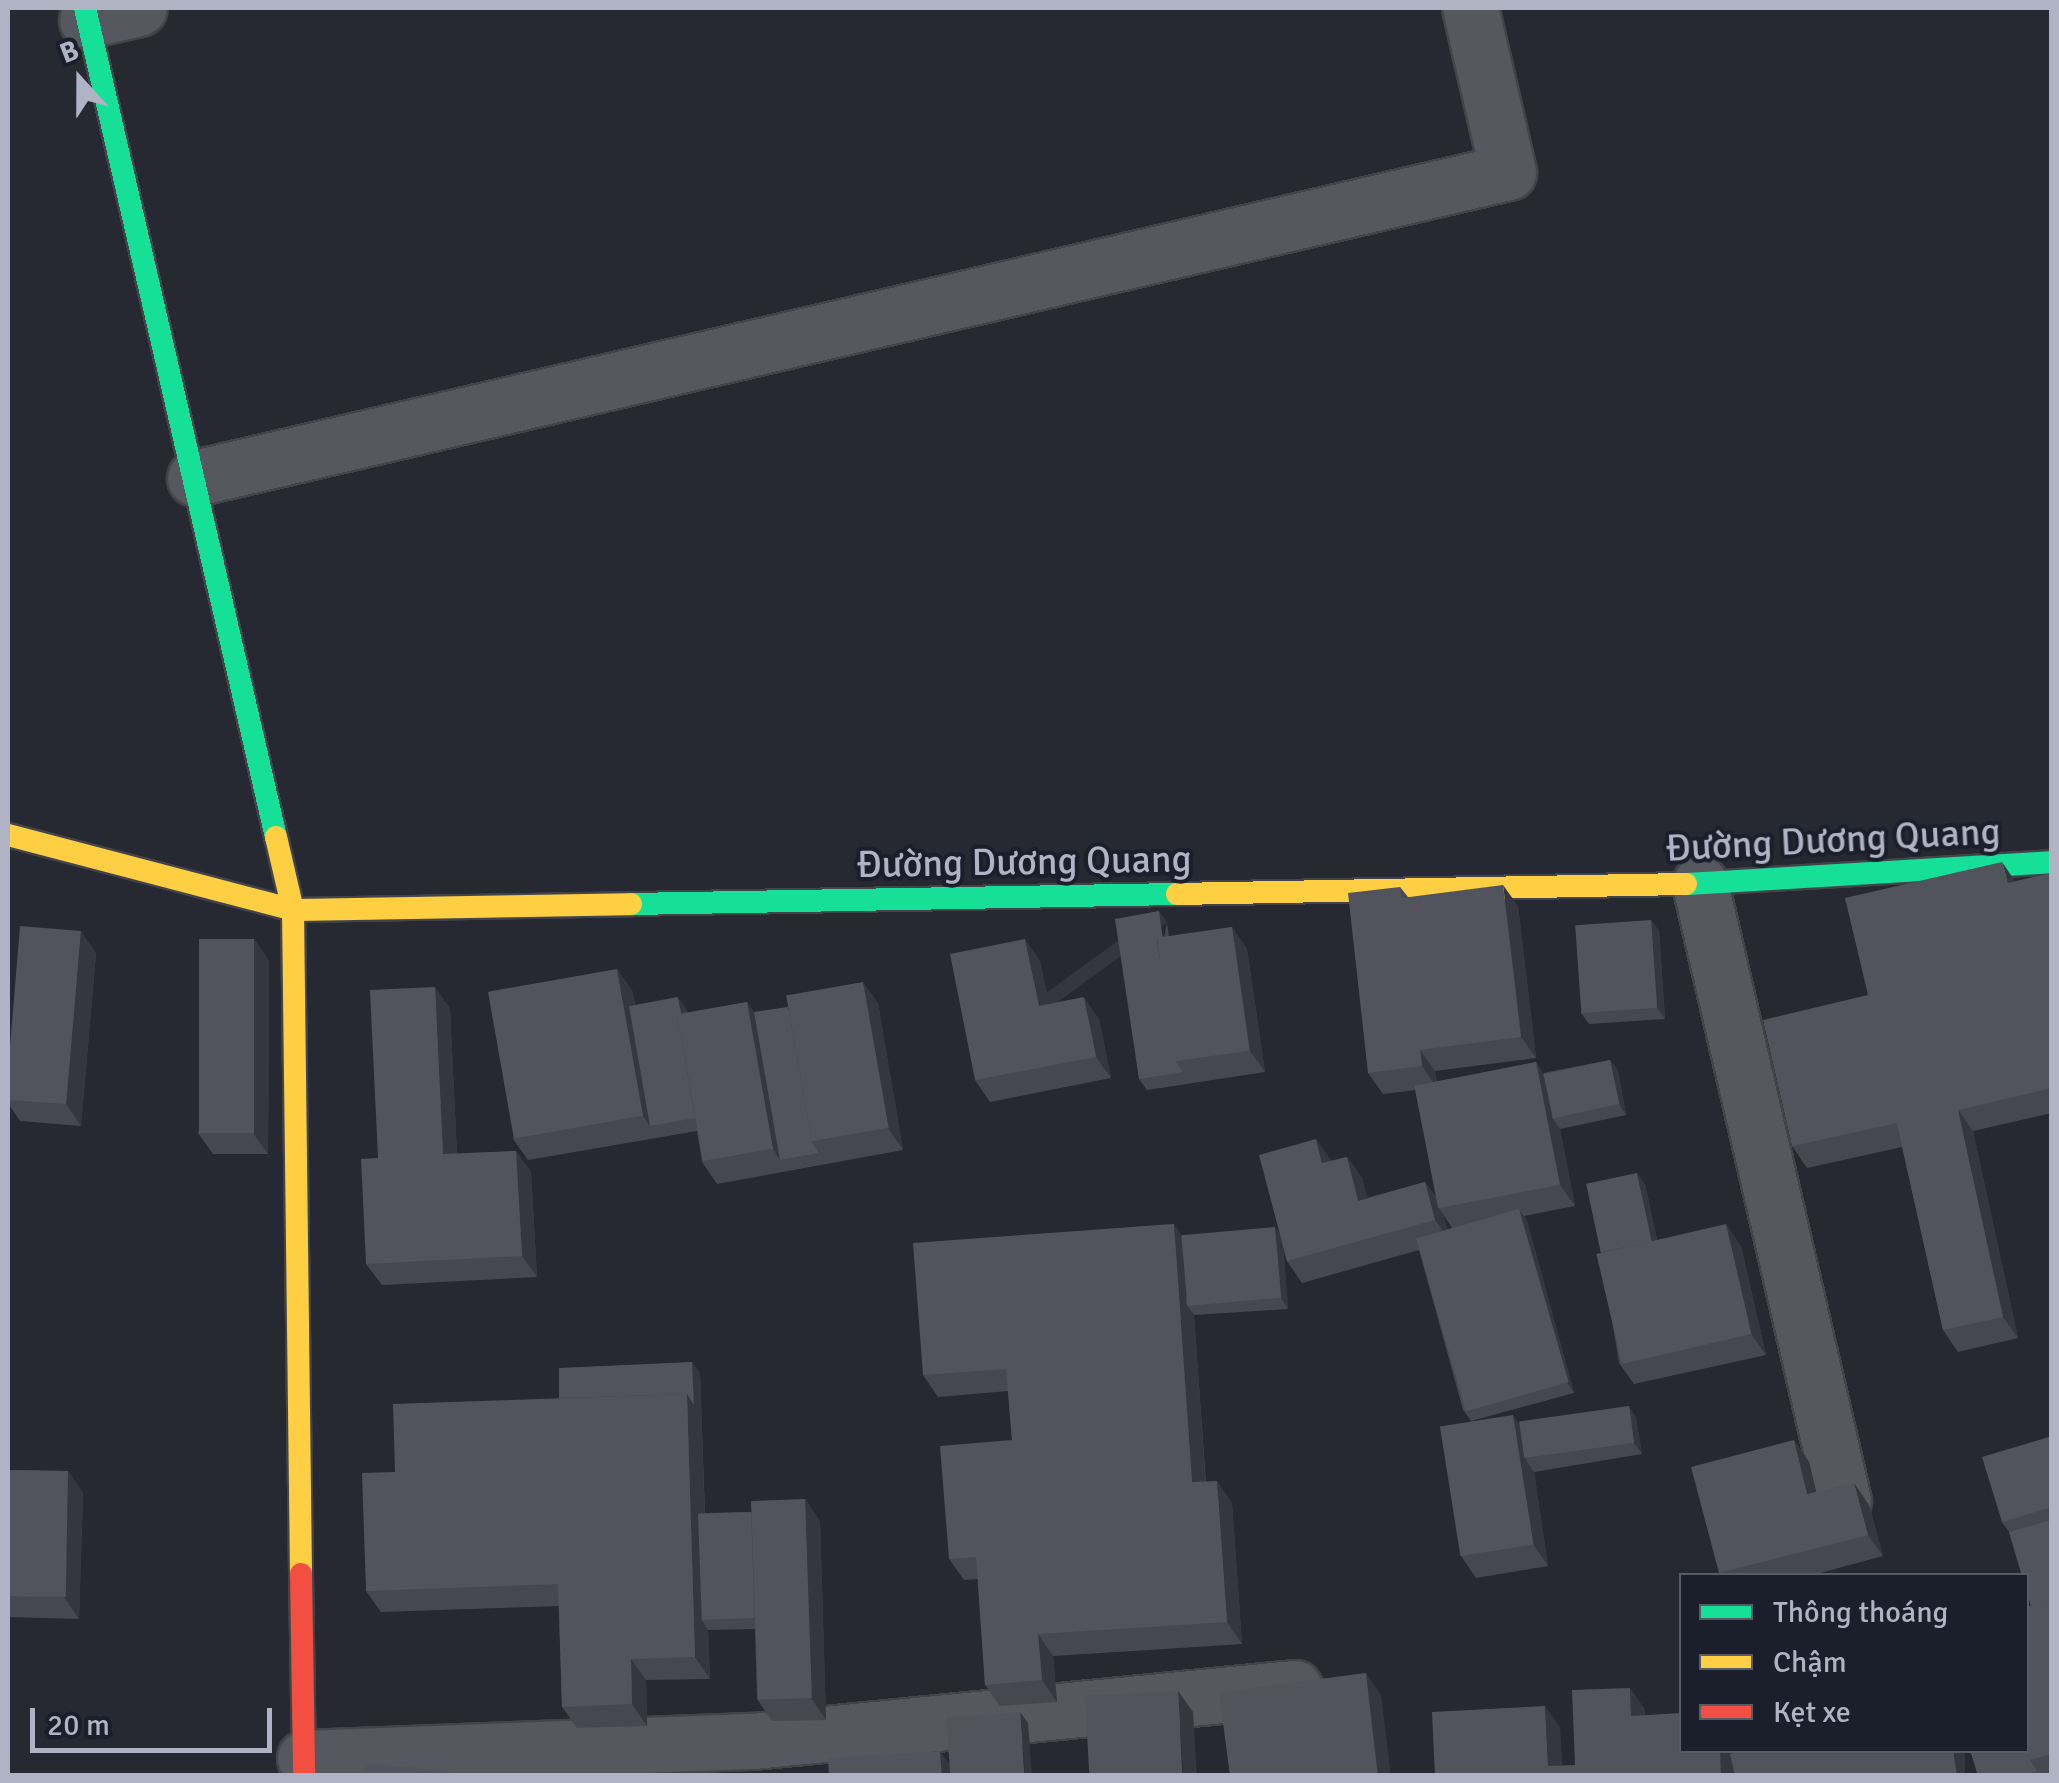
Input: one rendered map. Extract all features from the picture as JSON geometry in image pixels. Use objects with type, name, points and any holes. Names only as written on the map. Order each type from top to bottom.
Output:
[{"type":"street","points":[[138,8],[86,14],[292,910],[305,1767],[751,1758],[1320,1685]]},
{"type":"street","points":[[195,478],[1508,172],[1470,8]]},
{"type":"street","name":"Đường Dương Quang","points":[[8,835],[292,910],[1700,884],[2052,862]]},
{"type":"street","points":[[1700,884],[1843,1502]]},
{"type":"building","points":[[2002,862],[2008,883],[2052,873],[2052,1088],[1958,1110],[2003,1317],[1943,1330],[1897,1123],[1792,1146],[1763,1020],[1868,995],[1845,898]]},
{"type":"building","points":[[1503,885],[1521,1037],[1420,1050],[1422,1066],[1368,1073],[1348,893],[1400,887],[1402,898]]},
{"type":"building","points":[[1159,911],[1163,939],[1157,940],[1176,1062],[1183,1072],[1139,1079],[1115,919]]},
{"type":"building","points":[[1651,920],[1657,1008],[1581,1013],[1575,925]]},
{"type":"building","points":[[20,926],[81,931],[66,1104],[8,1100]]},
{"type":"building","points":[[1232,927],[1249,1051],[1174,1061],[1157,938]]},
{"type":"building","points":[[199,939],[254,939],[254,1133],[199,1133]]},
{"type":"building","points":[[1025,939],[1039,1006],[1084,997],[1096,1057],[975,1080],[950,954]]},
{"type":"building","points":[[617,969],[643,1116],[514,1138],[488,992]]},
{"type":"building","points":[[863,982],[889,1128],[812,1141],[786,996]]},
{"type":"building","points":[[435,987],[443,1154],[516,1151],[522,1256],[366,1264],[361,1159],[378,1158],[370,990]]},
{"type":"building","points":[[678,997],[681,1014],[677,1015],[695,1118],[650,1126],[629,1006]]},
{"type":"building","points":[[747,1002],[773,1149],[703,1161],[677,1014]]},
{"type":"building","points":[[788,1007],[812,1143],[819,1153],[780,1160],[754,1012]]},
{"type":"building","points":[[1610,1060],[1619,1104],[1553,1118],[1543,1074]]},
{"type":"building","points":[[1536,1062],[1560,1185],[1438,1208],[1414,1086]]},
{"type":"building","points":[[1316,1139],[1322,1163],[1347,1157],[1358,1201],[1425,1182],[1435,1220],[1287,1261],[1259,1155]]},
{"type":"building","points":[[1637,1173],[1652,1241],[1601,1252],[1586,1184]]},
{"type":"building","points":[[1519,1209],[1569,1382],[1466,1412],[1416,1238]]},
{"type":"building","points":[[1174,1224],[1192,1482],[1217,1481],[1227,1622],[1038,1634],[1042,1680],[985,1685],[976,1557],[949,1559],[940,1446],[1012,1440],[1006,1369],[923,1375],[913,1243]]},
{"type":"building","points":[[1726,1224],[1751,1334],[1622,1364],[1596,1254]]},
{"type":"building","points":[[1275,1227],[1281,1298],[1188,1306],[1181,1235]]},
{"type":"building","points":[[692,1362],[694,1405],[687,1394],[559,1398],[559,1368]]},
{"type":"building","points":[[687,1394],[695,1657],[631,1659],[632,1704],[562,1707],[558,1584],[366,1591],[362,1473],[395,1472],[393,1404]]},
{"type":"building","points":[[1629,1406],[1634,1443],[1524,1458],[1519,1421]]},
{"type":"building","points":[[1513,1415],[1533,1544],[1460,1556],[1440,1427]]},
{"type":"building","points":[[2052,1436],[2052,1507],[2002,1522],[1982,1457]]},
{"type":"building","points":[[1794,1440],[1807,1494],[1854,1483],[1868,1535],[1719,1573],[1691,1467]]},
{"type":"building","points":[[8,1470],[68,1471],[66,1597],[8,1596]]},
{"type":"building","points":[[805,1499],[812,1698],[758,1700],[751,1501]]},
{"type":"building","points":[[751,1512],[755,1618],[702,1620],[698,1514]]},
{"type":"building","points":[[2052,1520],[2052,1599],[2031,1606],[2029,1573],[2021,1573],[2009,1532]]},
{"type":"building","points":[[2052,1599],[2052,1754],[2030,1760],[2027,1753],[2029,1606]]},
{"type":"building","points":[[1366,1673],[1378,1776],[1230,1776],[1219,1692]]},
{"type":"building","points":[[1630,1688],[1631,1716],[1679,1713],[1679,1753],[1720,1753],[1721,1776],[1435,1776],[1432,1712],[1545,1706],[1548,1766],[1575,1765],[1572,1690]]},
{"type":"building","points":[[1178,1691],[1182,1776],[1089,1776],[1085,1696]]},
{"type":"building","points":[[1020,1712],[1024,1776],[950,1776],[946,1717]]},
{"type":"building","points":[[940,1751],[942,1776],[829,1776],[828,1758]]},
{"type":"building","points":[[1953,1753],[1957,1776],[1735,1776],[1730,1754]]},
{"type":"building","points":[[1971,1753],[2027,1753],[2037,1771],[2020,1776],[1978,1776]]},
{"type":"building","points":[[364,1763],[501,1776],[363,1776]]},
{"type":"traffic: fast","points":[[85,8],[276,837]]},
{"type":"traffic: fast","points":[[1686,884],[2052,862]]},
{"type":"traffic: fast","points":[[631,904],[1177,894]]},
{"type":"traffic: slow","points":[[8,835],[293,910],[631,904]]},
{"type":"traffic: slow","points":[[276,837],[293,910],[301,1574]]},
{"type":"traffic: slow","points":[[1177,894],[1686,884]]},
{"type":"traffic: jam","points":[[301,1574],[304,1776]]}]
